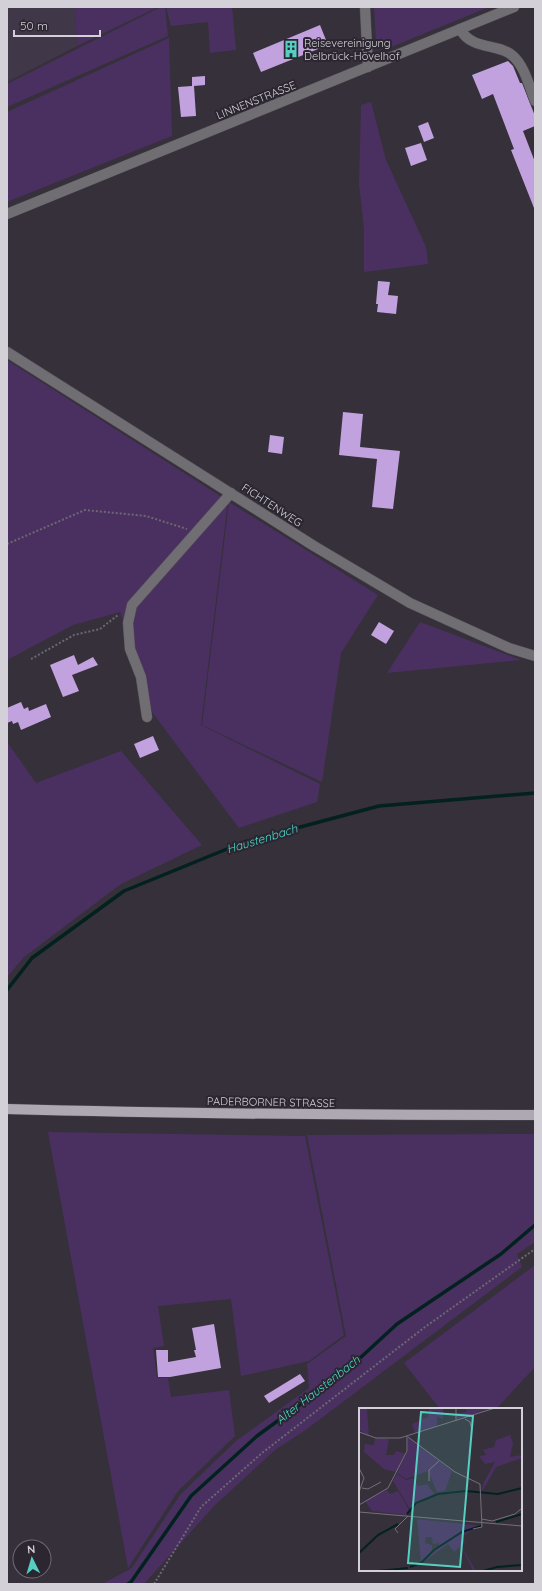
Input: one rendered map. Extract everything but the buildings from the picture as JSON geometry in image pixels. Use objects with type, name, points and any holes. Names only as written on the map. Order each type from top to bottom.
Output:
[{"type":"main road","name":"PADERBORNER STRASSE","points":[[7,1109],[104,1112],[335,1115],[535,1115]]},
{"type":"street","points":[[365,7],[368,67]]},
{"type":"street","name":"LINNENSTRASSE","points":[[7,214],[514,7]]},
{"type":"street","points":[[460,29],[468,39],[512,55],[522,70],[535,101]]},
{"type":"street","name":"FICHTENWEG","points":[[7,352],[314,546],[410,603],[509,648],[535,656]]},
{"type":"street","points":[[147,717],[141,677],[130,649],[128,624],[132,605],[231,493]]},
{"type":"path","points":[[7,544],[85,510],[146,516],[186,528],[195,535]]},
{"type":"path","points":[[31,659],[74,635],[100,629],[132,605]]},
{"type":"path","points":[[154,1584],[201,1507],[262,1453],[425,1327],[535,1249]]},
{"type":"shaded area","points":[[7,7],[75,7],[77,46],[7,82]]},
{"type":"shaded area","points":[[75,7],[158,7],[77,46]]},
{"type":"shaded area","points":[[161,7],[165,7],[168,36],[7,107],[7,84]]},
{"type":"shaded area","points":[[166,7],[232,7],[236,50],[210,53],[208,22],[171,26]]},
{"type":"shaded area","points":[[374,7],[489,7],[384,50],[376,43]]},
{"type":"shaded area","points":[[169,38],[172,136],[7,202],[7,112]]},
{"type":"shaded area","points":[[371,102],[386,160],[426,247],[428,264],[364,272],[364,229],[359,184],[361,105]]},
{"type":"shaded area","points":[[7,360],[228,501],[201,725],[320,784],[317,802],[239,828],[152,712],[143,675],[120,612],[73,625],[7,660]]},
{"type":"shaded area","points":[[229,502],[378,595],[341,653],[322,782],[202,725]]},
{"type":"shaded area","points":[[420,622],[521,660],[387,673]]},
{"type":"shaded area","points":[[7,742],[36,783],[121,751],[202,845],[121,884],[24,957],[7,977]]},
{"type":"shaded area","points":[[48,1132],[305,1136],[344,1335],[309,1361],[241,1376],[231,1299],[158,1306],[164,1346],[153,1348],[157,1378],[168,1378],[171,1397],[229,1390],[235,1436],[178,1491],[128,1568]]},
{"type":"shaded area","points":[[535,1134],[535,1242],[517,1254],[522,1267],[307,1429],[275,1450],[214,1506],[144,1584],[102,1584],[132,1568],[180,1495],[236,1441],[309,1388],[307,1364],[346,1336],[307,1135]]},
{"type":"shaded area","points":[[535,1265],[535,1367],[497,1408],[439,1408],[404,1363]]},
{"type":"waterway","name":"Haustenbach","points":[[7,990],[32,958],[124,891],[244,842],[379,806],[535,793]]},
{"type":"waterway","name":"Alter Haustenbach","points":[[128,1584],[131,1582],[191,1496],[257,1436],[347,1370],[397,1324],[501,1254],[535,1225]]},
{"type":"place","name":"Reisevereinigung Delbrück-Hövelhof","points":[[291,49]]}]
